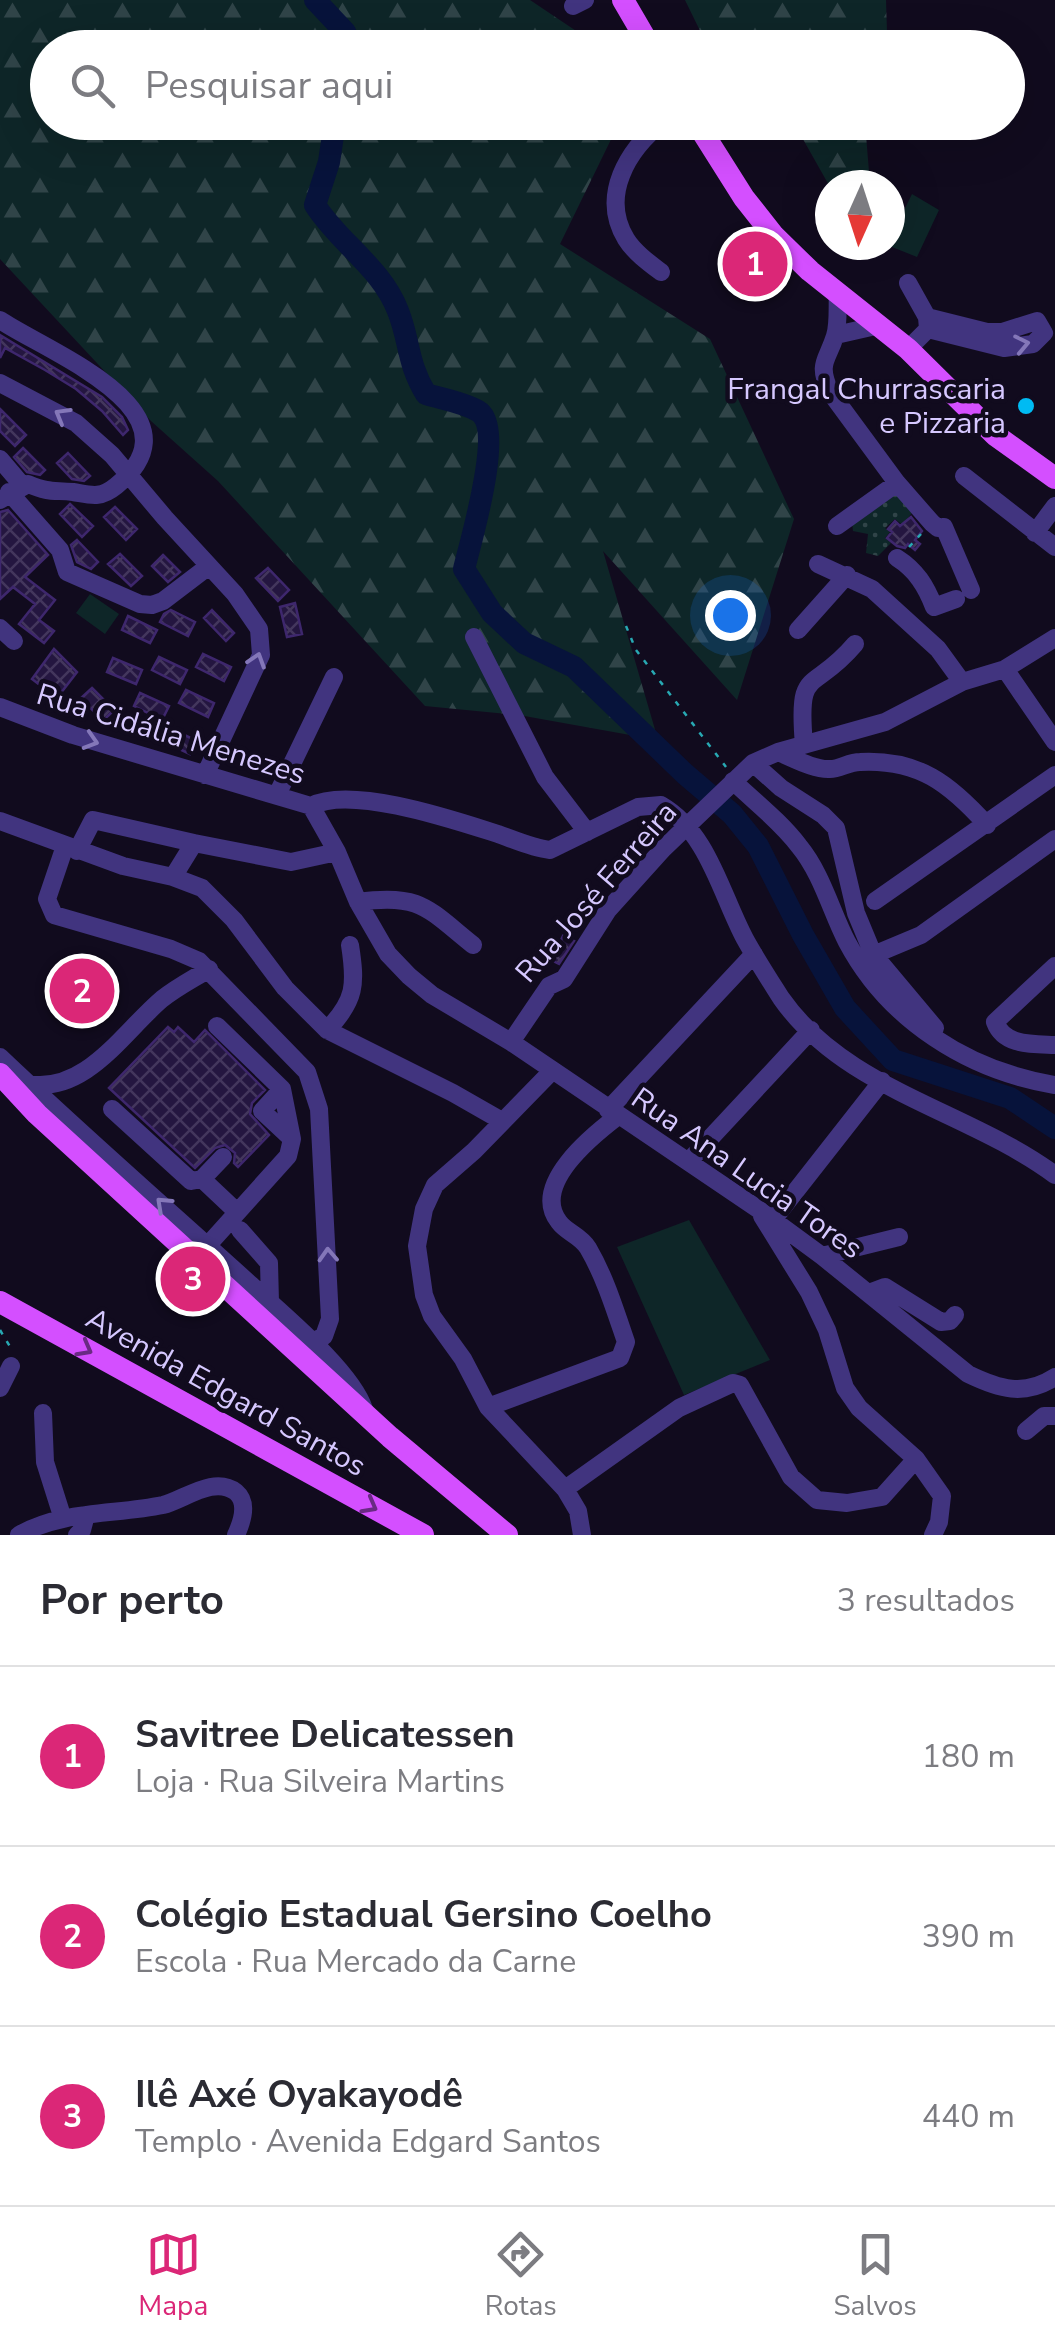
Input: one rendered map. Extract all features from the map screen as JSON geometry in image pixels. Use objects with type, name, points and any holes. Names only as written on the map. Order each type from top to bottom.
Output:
[{"type":"main road","points":[[623,0],[640,30]]},
{"type":"main road","points":[[707,140],[774,236],[908,349],[995,435],[1055,478]]},
{"type":"main road","name":"Avenida Edgard Santos","points":[[0,1074],[36,1114],[366,1414],[507,1535]]},
{"type":"main road","name":"Avenida Edgard Santos","points":[[0,1302],[423,1535]]},
{"type":"street","points":[[645,140],[622,173],[614,208],[628,242],[661,272]]},
{"type":"street","points":[[908,283],[928,323],[1004,348],[1033,344],[1044,333],[1038,322],[1002,332],[928,323]]},
{"type":"street","points":[[838,292],[836,335],[826,352],[825,380],[830,392],[897,483],[932,523],[944,527],[964,594],[934,606],[921,579],[897,558]]},
{"type":"street","points":[[0,320],[75,361],[132,408],[143,432],[144,446],[129,476],[96,496],[56,494],[28,484],[10,492]]},
{"type":"street","points":[[908,349],[928,323]]},
{"type":"street","points":[[836,335],[880,325]]},
{"type":"street","points":[[0,383],[76,423],[112,455],[253,619],[262,639],[261,656],[209,776]]},
{"type":"street","points":[[0,459],[10,492],[60,550],[66,572],[140,604],[163,602],[209,566]]},
{"type":"street","points":[[964,476],[1055,547]]},
{"type":"street","points":[[836,526],[897,483]]},
{"type":"street","points":[[1035,532],[1055,506]]},
{"type":"street","points":[[818,564],[872,589],[938,649],[962,682]]},
{"type":"street","points":[[798,630],[847,575]]},
{"type":"street","points":[[474,638],[545,777],[587,832]]},
{"type":"street","name":"Rua José Ferreira","points":[[511,1042],[549,986],[564,979],[608,910],[687,825],[753,763],[778,752],[873,727],[962,682],[1005,669],[1055,638]]},
{"type":"street","points":[[804,745],[803,690],[811,680],[836,665],[855,644]]},
{"type":"street","points":[[1005,669],[1055,742]]},
{"type":"street","points":[[277,796],[334,677]]},
{"type":"street","name":"Rua Cidália Menezes","points":[[0,707],[73,736],[310,806],[337,852],[358,902],[388,954],[408,976]]},
{"type":"street","points":[[778,752],[827,769],[863,762],[894,764],[930,774],[956,793],[987,825]]},
{"type":"street","points":[[753,763],[836,828],[866,958]]},
{"type":"street","points":[[875,901],[1055,775]]},
{"type":"street","points":[[734,781],[798,844],[866,958],[885,972],[954,1050],[1012,1077],[1055,1085]]},
{"type":"street","points":[[310,806],[330,798],[374,802],[456,821],[543,850],[555,849],[638,807],[654,804],[671,811],[687,825],[754,954],[784,1001],[832,1052],[1055,1175]]},
{"type":"street","points":[[311,1343],[324,1336],[330,1318],[317,1096],[307,1072],[199,961],[54,915],[48,899],[71,848],[93,820],[291,862],[337,852]]},
{"type":"street","points":[[0,821],[122,866],[173,876],[202,888],[257,947],[285,988],[328,1030],[502,1122]]},
{"type":"street","points":[[866,958],[921,935],[1055,839]]},
{"type":"street","points":[[173,876],[194,843]]},
{"type":"street","points":[[358,902],[396,898],[420,903],[473,945]]},
{"type":"street","points":[[328,1030],[352,997],[350,945]]},
{"type":"street","points":[[488,1407],[620,1358],[625,1351],[626,1342],[596,1262],[580,1236],[560,1224],[554,1204],[560,1172],[754,954]]},
{"type":"street","points":[[1055,966],[995,1022],[1002,1034],[1016,1042],[1055,1046]]},
{"type":"street","points":[[28,1084],[53,1086],[82,1072],[162,1000],[209,970]]},
{"type":"street","name":"Rua Ana Lucia Tores","points":[[408,976],[766,1215],[869,1292],[968,1374],[1018,1391],[1043,1385],[1055,1377]]},
{"type":"street","points":[[208,1245],[239,1221],[288,1156],[292,1139],[262,1111],[282,1089],[217,1026]]},
{"type":"street","points":[[689,1162],[810,1030]]},
{"type":"street","name":"Avenida Edgard Santos","points":[[0,1057],[270,1302],[354,1389],[366,1414]]},
{"type":"street","points":[[552,1071],[436,1185],[424,1209],[417,1246],[427,1306],[458,1350],[488,1407],[565,1489],[578,1510],[582,1535]]},
{"type":"street","points":[[882,1081],[766,1215],[827,1330],[844,1388],[859,1408],[916,1459],[942,1496],[933,1535]]},
{"type":"street","points":[[112,1109],[191,1180],[202,1179],[222,1157]]},
{"type":"street","points":[[202,1179],[270,1262],[270,1302]]},
{"type":"street","points":[[822,1256],[899,1237]]},
{"type":"street","points":[[869,1292],[885,1287],[941,1322],[950,1321],[955,1315]]},
{"type":"street","points":[[0,1388],[11,1366]]},
{"type":"street","points":[[565,1489],[679,1408],[733,1383],[740,1385],[791,1477],[817,1500],[847,1504],[882,1496],[916,1459]]},
{"type":"street","points":[[43,1413],[45,1462],[63,1519]]},
{"type":"street","points":[[1026,1431],[1044,1416],[1055,1416]]},
{"type":"street","points":[[22,1534],[63,1519],[139,1510],[203,1489],[226,1488],[242,1500],[244,1512],[236,1535]]},
{"type":"street","points":[[76,1535],[82,1530],[86,1515]]},
{"type":"path","points":[[897,558],[932,523]]},
{"type":"path","points":[[626,626],[636,650],[734,781]]},
{"type":"path","points":[[0,1330],[11,1344],[11,1366]]},
{"type":"green space","points":[[0,0],[530,0],[575,30],[30,30],[30,140],[611,140],[560,244],[710,339],[794,519],[737,700],[603,551],[658,740],[519,715],[425,706],[218,481],[151,421],[0,259]]},
{"type":"green space","points":[[685,0],[886,0],[887,30],[700,30]]},
{"type":"green space","points":[[803,140],[866,140],[869,170],[820,170]]},
{"type":"green space","points":[[912,194],[939,210],[917,257],[905,252],[905,208]]},
{"type":"green space","points":[[897,493],[914,510],[903,525],[895,519],[885,528],[890,532],[885,538],[891,543],[878,556],[866,553],[868,534],[853,531],[852,522]]},
{"type":"green space","points":[[90,594],[119,614],[105,634],[76,613]]},
{"type":"green space","points":[[689,1220],[770,1360],[684,1395],[617,1247]]},
{"type":"building","points":[[0,335],[102,397],[122,417],[128,430],[123,435],[76,389],[45,370],[5,348],[0,358]]},
{"type":"building","points":[[0,409],[26,435],[15,446],[0,431]]},
{"type":"building","points":[[23,448],[45,470],[40,475],[27,472],[14,457]]},
{"type":"building","points":[[68,453],[90,476],[84,481],[72,479],[57,463]]},
{"type":"building","points":[[70,504],[93,526],[82,537],[60,514]]},
{"type":"building","points":[[115,507],[137,529],[126,540],[104,517]]},
{"type":"building","points":[[8,510],[48,555],[25,577],[55,600],[39,620],[54,631],[44,643],[19,624],[35,604],[13,587],[0,599],[0,512]]},
{"type":"building","points":[[911,517],[922,531],[915,540],[920,544],[915,550],[908,544],[905,548],[897,546],[887,538],[895,521],[900,526]]},
{"type":"building","points":[[77,540],[98,562],[91,569],[77,562],[71,545]]},
{"type":"building","points":[[120,554],[142,576],[131,586],[108,564]]},
{"type":"building","points":[[163,555],[180,572],[168,582],[152,566]]},
{"type":"building","points":[[268,568],[289,590],[278,601],[256,578]]},
{"type":"building","points":[[295,603],[302,634],[287,637],[280,607]]},
{"type":"building","points":[[171,610],[195,622],[188,636],[160,622]]},
{"type":"building","points":[[212,610],[234,633],[226,641],[204,618]]},
{"type":"building","points":[[128,616],[157,630],[150,643],[122,630]]},
{"type":"building","points":[[54,649],[77,672],[57,698],[32,679]]},
{"type":"building","points":[[203,654],[231,667],[224,681],[196,667]]},
{"type":"building","points":[[159,657],[187,670],[180,684],[152,670]]},
{"type":"building","points":[[113,658],[142,670],[136,684],[107,672]]},
{"type":"building","points":[[92,688],[114,710],[103,721],[81,698]]},
{"type":"building","points":[[186,690],[214,703],[208,717],[179,703]]},
{"type":"building","points":[[140,693],[169,706],[162,720],[134,706]]},
{"type":"building","points":[[168,727],[197,741],[190,754],[162,741]]},
{"type":"building","points":[[563,936],[574,941],[559,964],[551,960]]},
{"type":"building","points":[[168,1027],[174,1032],[178,1027],[194,1042],[205,1030],[265,1090],[252,1103],[250,1114],[269,1135],[238,1167],[234,1163],[235,1153],[225,1145],[215,1148],[195,1168],[109,1088]]},
{"type":"waterway","points":[[315,0],[343,30]]},
{"type":"waterway","points":[[332,140],[315,205],[391,295],[415,372],[426,394],[472,408],[485,421],[488,438],[484,485],[464,569],[492,613],[524,643],[574,667],[732,814],[758,846],[845,1008],[893,1060],[1010,1098],[1055,1128]]},
{"type":"place","name":"Savitree Delicatessen","points":[[755,264]]},
{"type":"place","name":"Frangal Churrascaria e Pizzaria","points":[[1026,406]]},
{"type":"place","name":"Colégio Estadual Gersino Coelho","points":[[82,991]]},
{"type":"place","name":"Ilê Axé Oyakayodê","points":[[193,1279]]}]
